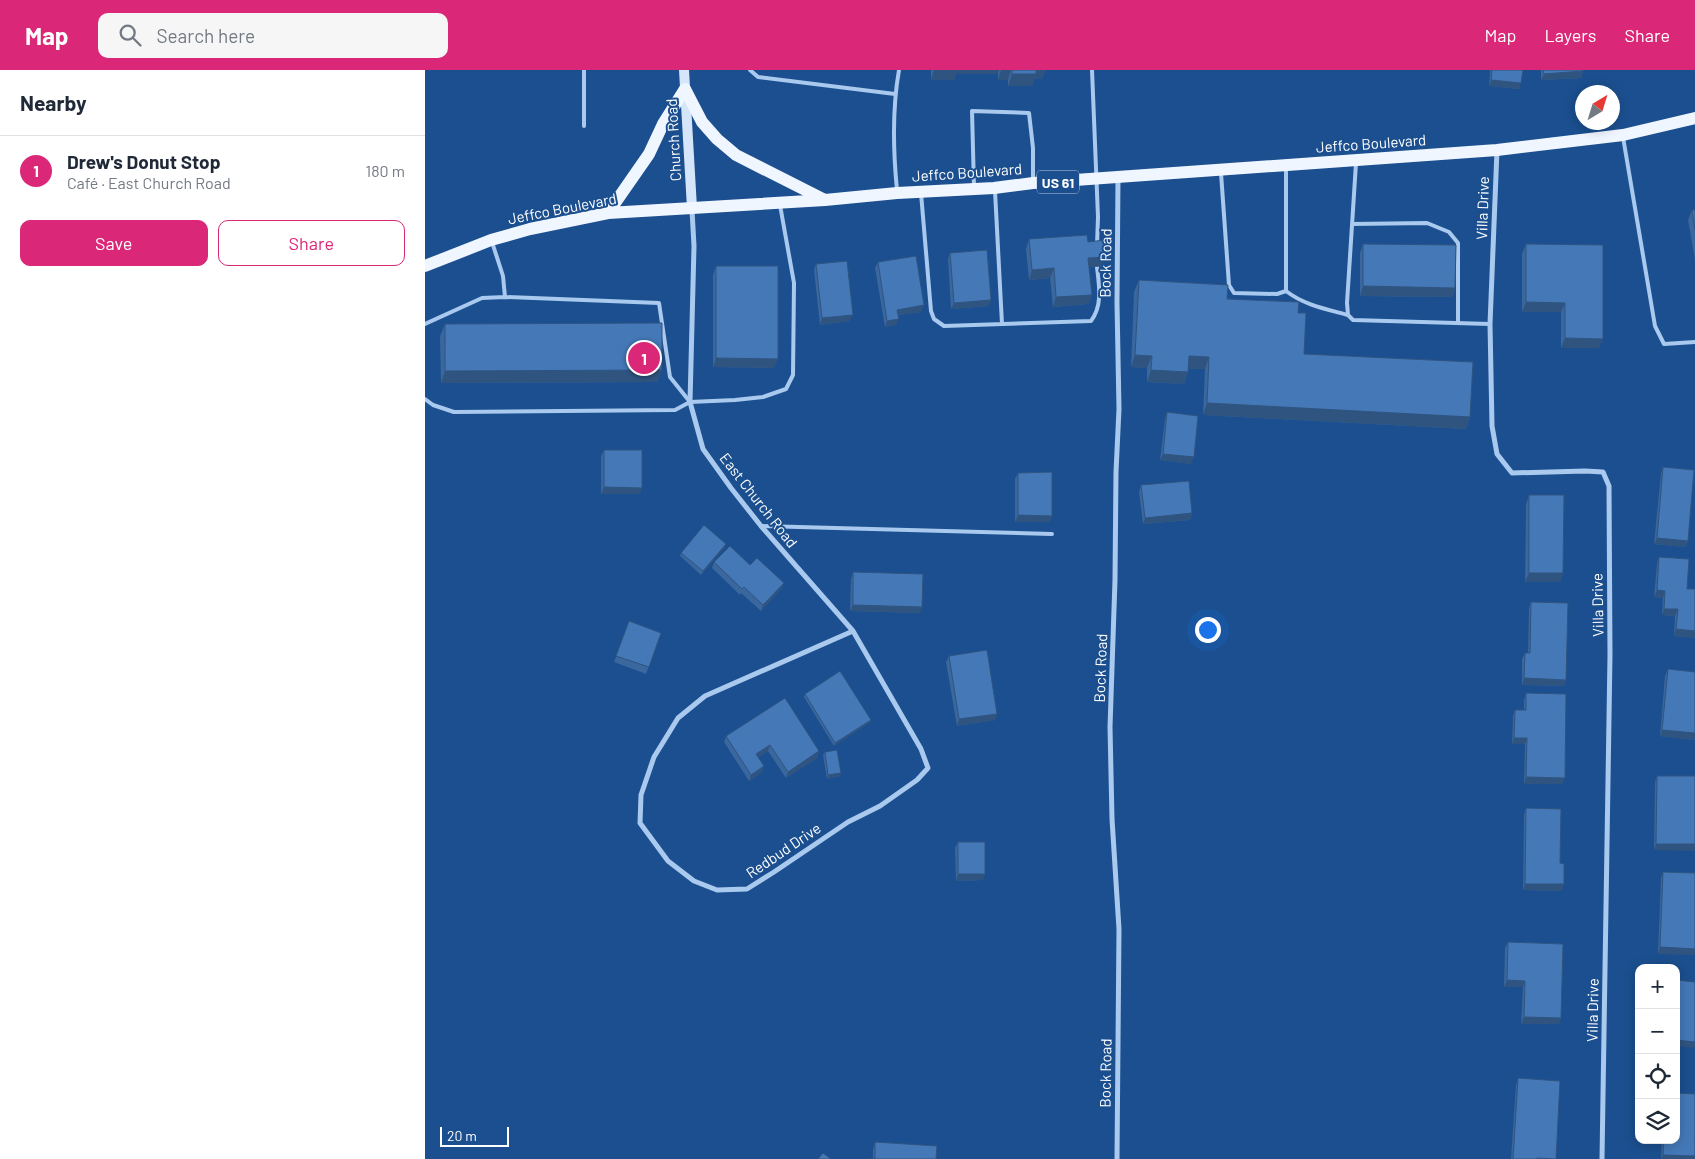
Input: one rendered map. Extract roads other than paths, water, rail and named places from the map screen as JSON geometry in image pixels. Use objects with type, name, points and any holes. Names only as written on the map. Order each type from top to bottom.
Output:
[{"type":"main road","name":"Church Road","points":[[684,70],[691,208]]},
{"type":"main road","points":[[685,89],[702,122],[732,152],[825,200]]},
{"type":"main road","points":[[608,214],[649,154],[663,124],[685,89]]},
{"type":"main road","name":"Jeffco Boulevard","points":[[425,266],[491,240],[608,214],[825,200],[897,193],[994,188],[1497,150],[1623,135],[1695,118]]},
{"type":"street","name":"Villa Drive","points":[[1497,150],[1490,324],[1492,426],[1497,454],[1512,473],[1603,472],[1609,486],[1610,655],[1602,1159]]},
{"type":"street","name":"Bock Road","points":[[1117,1159],[1119,929],[1111,819],[1110,727],[1119,409],[1117,303],[1118,178]]},
{"type":"street","name":"East Church Road","points":[[691,208],[694,246],[690,402],[703,449],[761,526],[853,631],[921,749],[928,768]]},
{"type":"street","name":"Redbud Drive","points":[[853,631],[705,696],[678,718],[655,757],[641,795],[640,823],[667,861],[694,881],[717,890],[747,889],[848,822],[880,806],[917,780],[928,768]]},
{"type":"lane","points":[[584,70],[584,126]]},
{"type":"lane","points":[[750,70],[758,77],[895,94]]},
{"type":"lane","points":[[897,193],[893,154],[895,94],[899,70]]},
{"type":"lane","points":[[1092,70],[1098,217],[1096,250]]},
{"type":"lane","points":[[974,189],[972,111],[1029,114],[1033,148],[1033,184]]},
{"type":"lane","points":[[1623,135],[1655,326],[1665,344],[1695,342]]},
{"type":"lane","points":[[1348,315],[1347,303],[1356,161]]},
{"type":"lane","points":[[1286,166],[1286,291]]},
{"type":"lane","points":[[1221,170],[1229,286],[1234,293],[1277,294],[1286,291]]},
{"type":"lane","points":[[994,188],[1002,324]]},
{"type":"lane","points":[[921,192],[931,311],[934,319],[945,326],[1091,321],[1096,314],[1100,295],[1097,266]]},
{"type":"lane","points":[[425,398],[433,405],[454,412],[675,410],[690,402],[763,397],[786,389],[793,375],[794,283],[780,202]]},
{"type":"lane","points":[[1352,224],[1427,223],[1449,232],[1458,243],[1458,323]]},
{"type":"lane","points":[[491,240],[503,276],[505,297]]},
{"type":"lane","points":[[1286,291],[1295,298],[1348,315],[1353,320],[1490,324]]},
{"type":"lane","points":[[425,324],[482,298],[505,297],[659,303],[670,377],[690,402]]},
{"type":"lane","points":[[761,526],[1052,534]]},
{"type":"place","name":"Drew's Donut Stop","points":[[644,358]]}]
